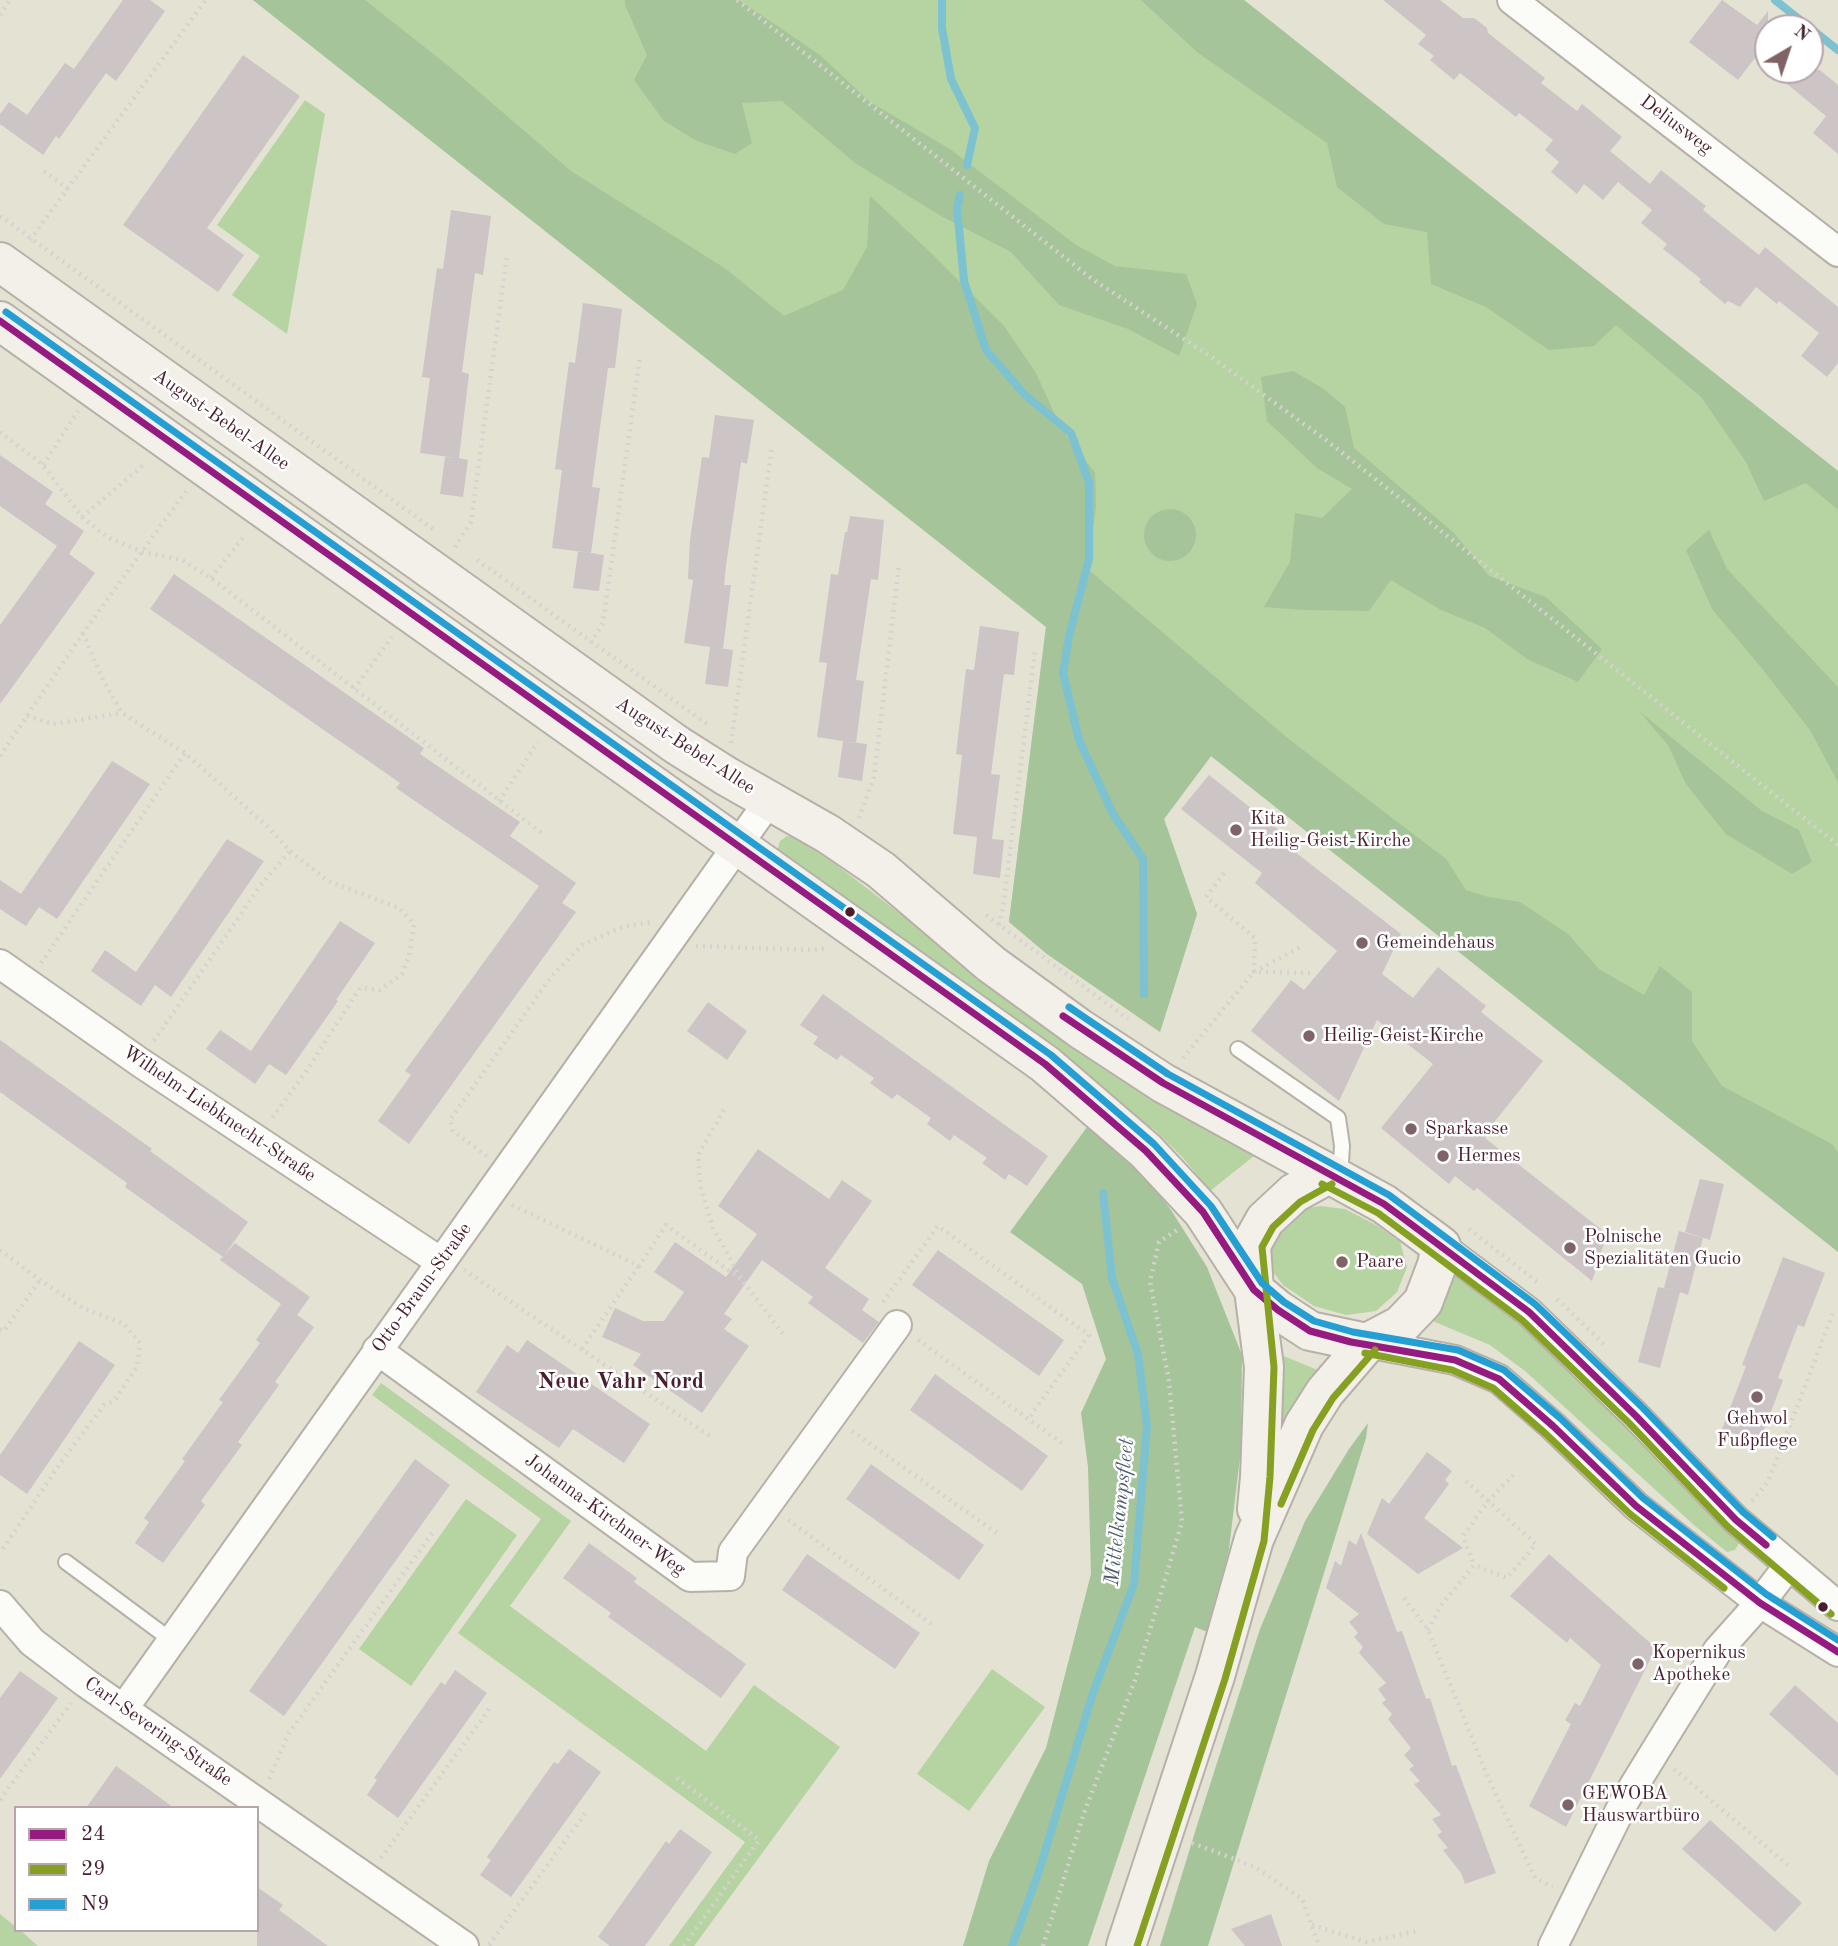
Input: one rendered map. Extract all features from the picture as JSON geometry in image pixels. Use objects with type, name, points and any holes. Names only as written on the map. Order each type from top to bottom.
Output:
[{"type":"street","name":"Deliusweg","points":[[1512,0],[1838,252]]},
{"type":"street","name":"August-Bebel-Allee","points":[[5,266],[677,745],[828,834],[880,870],[991,964],[1079,1028],[1163,1083],[1384,1204],[1441,1247]]},
{"type":"street","points":[[0,321],[1045,1064],[1146,1151],[1203,1212],[1254,1290],[1278,1310],[1310,1331],[1455,1360],[1499,1379],[1553,1426],[1636,1506],[1760,1603],[1838,1652]]},
{"type":"street","name":"Otto-Braun-Straße","points":[[124,1708],[769,801]]},
{"type":"street","name":"Wilhelm-Liebknecht-Straße","points":[[0,964],[141,1063],[441,1262]]},
{"type":"street","points":[[1254,1539],[1261,1476],[1264,1367],[1251,1245],[1265,1220],[1294,1193],[1333,1177]]},
{"type":"street","points":[[1126,1946],[1215,1676],[1254,1539],[1304,1425],[1325,1392],[1367,1343],[1401,1325],[1423,1302],[1441,1247],[1529,1312],[1636,1416],[1736,1520],[1838,1606]]},
{"type":"street","name":"Johanna-Kirchner-Weg","points":[[377,1350],[691,1577],[730,1576],[733,1552],[897,1325]]},
{"type":"street","points":[[1553,1946],[1624,1802],[1654,1753],[1718,1650],[1760,1603],[1789,1564]]},
{"type":"street","name":"Carl-Severing-Straße","points":[[0,1605],[32,1642],[86,1683],[464,1946]]},
{"type":"lane","points":[[1238,1049],[1338,1118],[1342,1146],[1333,1177]]},
{"type":"lane","points":[[66,1562],[171,1640]]},
{"type":"path","points":[[0,15],[10,0]]},
{"type":"path","points":[[737,0],[1092,279],[1210,356],[1326,440],[1838,845]]},
{"type":"path","points":[[5,266],[68,189],[205,1]]},
{"type":"path","points":[[44,171],[68,189]]},
{"type":"path","points":[[437,574],[471,522],[507,254]]},
{"type":"path","points":[[575,672],[603,623],[640,356]]},
{"type":"path","points":[[43,465],[94,387]]},
{"type":"path","points":[[0,432],[43,465],[82,517],[107,537],[143,552],[182,560],[211,578],[543,834]]},
{"type":"path","points":[[82,517],[171,442]]},
{"type":"path","points":[[726,776],[772,446]]},
{"type":"path","points":[[0,756],[83,633],[203,466]]},
{"type":"path","points":[[211,578],[266,509]]},
{"type":"path","points":[[844,846],[863,812],[874,777],[899,565]]},
{"type":"path","points":[[354,689],[411,611]]},
{"type":"path","points":[[83,633],[103,680],[122,713],[185,753],[268,827],[290,851],[328,881],[399,908],[414,924],[409,956],[402,974],[380,990],[360,988],[305,1073],[257,1139]]},
{"type":"path","points":[[991,964],[1003,908],[1035,650]]},
{"type":"path","points":[[27,716],[53,724],[122,713]]},
{"type":"path","points":[[499,801],[556,715]]},
{"type":"path","points":[[28,983],[185,753]]},
{"type":"path","points":[[141,1063],[164,1024],[253,897],[290,851]]},
{"type":"path","points":[[1224,873],[1206,897],[1255,938],[1254,972]]},
{"type":"path","points":[[507,1170],[453,1132],[450,1121],[551,977],[582,945],[622,927],[651,921],[673,936],[699,947],[813,950],[873,940]]},
{"type":"path","points":[[1163,1083],[1254,972],[1301,946]]},
{"type":"path","points":[[1254,972],[1311,973]]},
{"type":"path","points":[[724,1110],[698,1155],[700,1185],[713,1228],[742,1280],[783,1334]]},
{"type":"path","points":[[490,1194],[639,1266]]},
{"type":"path","points":[[1043,1946],[1084,1812],[1135,1680],[1182,1522],[1169,1381],[1150,1281],[1159,1242],[1203,1212]]},
{"type":"path","points":[[582,1349],[666,1225],[742,1280]]},
{"type":"path","points":[[1028,1419],[1089,1335],[938,1226],[877,1311],[897,1325],[1028,1419],[1063,1444]]},
{"type":"path","points":[[0,1250],[83,1308],[124,1324],[140,1343],[137,1367],[114,1401],[104,1405],[64,1458],[0,1553]]},
{"type":"path","points":[[441,1262],[466,1270],[713,1438]]},
{"type":"path","points":[[0,1329],[4,1331],[40,1280]]},
{"type":"path","points":[[1736,1520],[1767,1483],[1833,1313]]},
{"type":"path","points":[[832,1416],[998,1534]]},
{"type":"path","points":[[1466,1481],[1488,1501],[1536,1544],[1507,1578],[1474,1565],[1462,1536],[1488,1501],[1517,1471]]},
{"type":"path","points":[[767,1505],[933,1625]]},
{"type":"path","points":[[260,1802],[289,1733],[433,1532]]},
{"type":"path","points":[[1427,1630],[1441,1604],[1474,1565]]},
{"type":"path","points":[[1405,1598],[1427,1630],[1487,1775],[1535,1878],[1576,1899]]},
{"type":"path","points":[[0,1800],[86,1683]]},
{"type":"path","points":[[366,1878],[490,1708]]},
{"type":"path","points":[[1654,1753],[1790,1867]]},
{"type":"path","points":[[677,1778],[759,1840],[684,1946]]},
{"type":"path","points":[[489,1946],[587,1811]]},
{"type":"path","points":[[1164,1832],[1255,1867],[1301,1899],[1319,1946]]},
{"type":"path","points":[[1311,1925],[1366,1942],[1417,1931]]},
{"type":"green space","points":[[253,0],[1244,0],[1838,471],[1838,1251],[1211,756],[1164,819],[1197,914],[1160,1032],[1047,954],[1009,922],[1046,627]]},
{"type":"green space","points":[[253,0],[365,0],[451,68],[571,171],[726,269],[784,316],[843,290],[867,247],[870,196],[1004,326],[1036,373],[1061,428],[1095,473],[1096,506],[1092,538],[1084,566],[1290,740],[1446,859],[1466,890],[1520,902],[1568,934],[1599,969],[1644,995],[1660,966],[1692,992],[1692,1041],[1722,1086],[1832,1144],[1838,1152],[1838,1252],[1211,756],[1164,819],[1197,914],[1160,1032],[1047,954],[1009,922],[1046,627]]},
{"type":"green space","points":[[625,0],[739,0],[820,55],[870,102],[950,149],[1076,245],[1115,266],[1186,274],[1197,304],[1179,356],[1128,329],[1059,305],[1011,252],[941,216],[855,163],[782,101],[742,103],[752,143],[735,154],[697,141],[664,121],[634,80],[647,55]]},
{"type":"green space","points":[[1141,0],[1244,0],[1838,471],[1838,510],[1806,483],[1764,501],[1746,462],[1701,397],[1616,325],[1594,346],[1549,350],[1486,307],[1431,284],[1427,232],[1384,224],[1337,187],[1327,143],[1197,52]]},
{"type":"green space","points":[[305,100],[325,114],[287,334],[232,295],[260,256],[217,225]]},
{"type":"green space","points":[[1293,371],[1324,389],[1345,407],[1354,448],[1454,533],[1489,576],[1546,597],[1602,649],[1578,682],[1527,659],[1485,628],[1441,610],[1391,580],[1369,611],[1264,607],[1290,562],[1295,513],[1322,518],[1352,489],[1317,468],[1267,421],[1261,377]]},
{"type":"green space","points":[[1170,509],[1180,511],[1188,517],[1194,525],[1194,545],[1188,553],[1180,559],[1170,561],[1160,559],[1152,553],[1146,545],[1144,535],[1146,525],[1152,517],[1160,511]]},
{"type":"green space","points":[[1709,530],[1727,569],[1838,687],[1838,782],[1810,730],[1712,609],[1686,550]]},
{"type":"green space","points":[[1639,711],[1762,811],[1799,830],[1812,862],[1792,874],[1726,834],[1686,784],[1668,745]]},
{"type":"green space","points":[[787,836],[796,837],[838,866],[986,980],[1259,1152],[1210,1191],[1156,1131],[777,851],[780,841]]},
{"type":"green space","points":[[1090,1123],[1136,1163],[1171,1210],[1207,1267],[1242,1355],[1241,1449],[1229,1549],[1210,1633],[1195,1627],[1088,1946],[963,1946],[989,1861],[1046,1748],[1091,1574],[1088,1467],[1081,1413],[1106,1359],[1082,1284],[1010,1232]]},
{"type":"green space","points":[[1320,1206],[1345,1209],[1376,1225],[1400,1242],[1407,1267],[1397,1292],[1376,1311],[1346,1315],[1314,1306],[1283,1285],[1267,1264],[1264,1243],[1293,1210]]},
{"type":"green space","points":[[1446,1267],[1500,1301],[1737,1534],[1739,1543],[1735,1550],[1727,1552],[1695,1526],[1525,1371],[1490,1345],[1423,1317]]},
{"type":"green space","points":[[1272,1351],[1327,1374],[1274,1473]]},
{"type":"green space","points":[[381,1383],[571,1521],[510,1606],[706,1751],[754,1685],[840,1747],[694,1946],[669,1946],[745,1842],[458,1633],[541,1519],[372,1395]]},
{"type":"green space","points":[[1368,1423],[1366,1438],[1208,1946],[1160,1946],[1260,1629],[1305,1521]]},
{"type":"green space","points":[[466,1499],[517,1535],[411,1686],[359,1649]]},
{"type":"green space","points":[[992,1669],[1045,1707],[969,1811],[917,1774]]},
{"type":"green space","points":[[0,1914],[14,1925],[14,1932],[22,1932],[38,1946],[0,1946]]},
{"type":"building","points":[[123,0],[150,0],[165,11],[116,81],[106,73],[59,139],[56,136],[43,155],[0,124],[0,114],[9,102],[27,115],[65,63],[74,69]]},
{"type":"building","points":[[1383,0],[1440,0],[1463,18],[1474,18],[1487,28],[1488,33],[1545,78],[1541,83],[1577,111],[1582,104],[1622,137],[1610,151],[1650,184],[1661,170],[1706,206],[1703,210],[1759,255],[1765,247],[1838,307],[1838,363],[1827,377],[1801,356],[1819,333],[1779,301],[1777,304],[1756,287],[1740,307],[1728,301],[1725,304],[1699,282],[1701,279],[1663,249],[1667,244],[1641,223],[1652,210],[1618,182],[1603,200],[1584,184],[1577,194],[1551,172],[1559,162],[1545,150],[1553,140],[1519,113],[1516,117],[1460,73],[1454,80],[1430,60],[1434,56],[1418,44],[1426,35]]},
{"type":"building","points":[[1722,0],[1754,23],[1754,59],[1738,80],[1689,42]]},
{"type":"building","points":[[243,55],[300,96],[207,228],[244,255],[218,292],[123,225]]},
{"type":"building","points":[[1824,73],[1838,85],[1838,154],[1813,133],[1826,116],[1787,84],[1824,84]]},
{"type":"building","points":[[451,210],[491,216],[483,275],[475,273],[462,372],[469,374],[459,458],[468,460],[463,497],[440,494],[445,457],[456,458],[420,453],[430,378],[422,377],[437,268],[443,269]]},
{"type":"building","points":[[583,303],[622,309],[615,368],[608,368],[592,487],[600,488],[591,553],[552,548],[562,470],[555,469],[569,362],[575,363]]},
{"type":"building","points":[[715,415],[754,420],[747,464],[741,462],[726,566],[724,585],[731,585],[723,649],[684,643],[693,580],[688,579],[690,540],[702,457],[709,458]]},
{"type":"building","points":[[0,455],[53,492],[45,504],[84,531],[69,554],[95,573],[0,704],[0,625],[57,546],[0,506]]},
{"type":"building","points":[[850,516],[884,520],[878,580],[871,579],[856,680],[864,681],[856,743],[817,737],[827,663],[819,662],[831,574],[838,575]]},
{"type":"building","points":[[578,551],[604,555],[599,591],[573,588]]},
{"type":"building","points":[[174,574],[424,748],[420,754],[520,822],[510,836],[576,883],[562,903],[576,912],[409,1144],[378,1121],[411,1075],[405,1071],[539,886],[396,788],[400,783],[150,609]]},
{"type":"building","points":[[980,626],[1019,632],[1014,675],[1004,674],[991,774],[1000,775],[992,839],[1004,840],[1000,878],[973,874],[977,837],[953,834],[962,755],[956,754],[966,669],[974,670]]},
{"type":"building","points":[[710,647],[733,650],[728,687],[705,684]]},
{"type":"building","points":[[843,741],[867,744],[862,781],[838,777]]},
{"type":"building","points":[[112,761],[150,784],[57,919],[39,907],[26,926],[0,909],[0,880],[21,894]]},
{"type":"building","points":[[1209,775],[1299,846],[1295,852],[1401,934],[1382,974],[1413,998],[1438,967],[1486,1006],[1481,1012],[1543,1061],[1488,1130],[1490,1131],[1485,1138],[1607,1234],[1592,1281],[1477,1188],[1474,1191],[1455,1176],[1449,1184],[1381,1128],[1433,1064],[1377,1020],[1339,1101],[1251,1031],[1291,980],[1304,990],[1337,951],[1255,883],[1262,873],[1181,809]]},
{"type":"building","points":[[227,839],[264,861],[171,997],[155,985],[141,1006],[91,971],[105,950],[136,972]]},
{"type":"building","points":[[340,921],[375,943],[286,1075],[269,1064],[255,1084],[206,1049],[220,1030],[251,1051]]},
{"type":"building","points":[[823,994],[1048,1156],[1027,1186],[1009,1174],[1005,1180],[982,1163],[987,1158],[954,1135],[950,1141],[927,1124],[931,1118],[897,1094],[892,1099],[870,1083],[874,1078],[841,1055],[837,1060],[813,1044],[818,1037],[800,1025]]},
{"type":"building","points":[[708,1002],[747,1031],[727,1060],[687,1031]]},
{"type":"building","points":[[0,1040],[248,1222],[223,1257],[125,1187],[127,1183],[0,1092]]},
{"type":"building","points":[[758,1149],[829,1199],[842,1180],[872,1201],[825,1268],[869,1299],[862,1310],[879,1322],[863,1343],[808,1303],[813,1297],[762,1260],[724,1314],[732,1319],[724,1329],[749,1346],[702,1413],[633,1365],[641,1354],[602,1337],[615,1308],[643,1321],[664,1321],[684,1292],[654,1272],[675,1242],[726,1277],[757,1234],[718,1206]]},
{"type":"building","points":[[1700,1179],[1724,1184],[1710,1240],[1685,1232]]},
{"type":"building","points":[[1679,1231],[1703,1238],[1688,1295],[1680,1292],[1660,1368],[1638,1362],[1658,1287],[1676,1291],[1664,1288]]},
{"type":"building","points":[[235,1243],[310,1297],[297,1315],[314,1327],[275,1382],[279,1385],[238,1442],[242,1445],[201,1501],[205,1505],[163,1563],[135,1543],[149,1522],[144,1518],[223,1402],[219,1400],[260,1343],[256,1340],[281,1304],[220,1260]]},
{"type":"building","points":[[938,1250],[1064,1340],[1039,1376],[912,1285]]},
{"type":"building","points":[[1783,1257],[1825,1273],[1804,1327],[1798,1325],[1778,1378],[1783,1380],[1759,1443],[1722,1429],[1746,1366],[1742,1365]]},
{"type":"building","points":[[527,1340],[650,1424],[624,1463],[573,1429],[559,1448],[476,1392],[507,1345],[518,1353]]},
{"type":"building","points":[[79,1341],[115,1365],[27,1494],[0,1475],[0,1455]]},
{"type":"building","points":[[935,1374],[1048,1456],[1022,1491],[910,1410]]},
{"type":"building","points":[[1427,1452],[1452,1471],[1445,1480],[1449,1484],[1424,1518],[1463,1548],[1418,1574],[1367,1534],[1382,1498],[1389,1504]]},
{"type":"building","points":[[415,1459],[450,1485],[284,1716],[249,1691]]},
{"type":"building","points":[[871,1464],[984,1545],[959,1580],[846,1499]]},
{"type":"building","points":[[1361,1533],[1397,1632],[1402,1631],[1426,1699],[1430,1698],[1452,1766],[1456,1765],[1496,1873],[1465,1884],[1461,1873],[1443,1850],[1448,1848],[1437,1835],[1442,1832],[1432,1819],[1441,1815],[1414,1784],[1420,1781],[1409,1769],[1414,1766],[1404,1755],[1411,1748],[1388,1719],[1392,1714],[1382,1703],[1386,1700],[1378,1689],[1386,1683],[1359,1653],[1363,1647],[1354,1637],[1358,1633],[1349,1622],[1359,1614],[1326,1588],[1335,1561],[1341,1566],[1349,1540],[1356,1545]]},
{"type":"building","points":[[589,1543],[637,1578],[634,1582],[746,1664],[721,1698],[608,1617],[611,1613],[563,1578]]},
{"type":"building","points":[[807,1554],[920,1633],[895,1669],[782,1590]]},
{"type":"building","points":[[1549,1554],[1656,1648],[1566,1827],[1529,1806],[1571,1724],[1565,1720],[1575,1703],[1580,1706],[1601,1665],[1570,1638],[1567,1643],[1510,1596]]},
{"type":"building","points":[[455,1670],[487,1693],[398,1818],[367,1795],[377,1780],[374,1778],[416,1717],[441,1682],[445,1685]]},
{"type":"building","points":[[20,1671],[58,1698],[0,1779],[0,1698]]},
{"type":"building","points":[[1795,1685],[1838,1723],[1838,1776],[1769,1714]]},
{"type":"building","points":[[569,1749],[601,1772],[511,1897],[480,1875],[491,1860],[487,1857],[554,1762],[558,1764]]},
{"type":"building","points":[[116,1766],[171,1806],[87,1806]]},
{"type":"building","points":[[1710,1820],[1802,1903],[1775,1932],[1682,1849]]},
{"type":"building","points":[[680,1829],[712,1852],[645,1946],[610,1946],[598,1937],[666,1841],[669,1844]]},
{"type":"building","points":[[259,1888],[283,1905],[279,1910],[328,1946],[257,1946]]},
{"type":"building","points":[[1271,1914],[1282,1946],[1245,1946],[1231,1929]]},
{"type":"waterway","name":"Mittelkampsfleet","points":[[942,0],[942,28],[951,79],[975,128],[967,165]]},
{"type":"waterway","points":[[1775,0],[1838,50]]},
{"type":"waterway","name":"Mittelkampsfleet","points":[[960,195],[957,208],[964,281],[986,350],[1025,395],[1071,433],[1089,482],[1089,559],[1069,636],[1063,673],[1079,740],[1113,814],[1143,859],[1144,994]]},
{"type":"waterway","name":"Mittelkampsfleet","points":[[1012,1946],[1039,1871],[1093,1693],[1134,1584],[1147,1426],[1138,1354],[1112,1278],[1103,1193]]},
{"type":"transit line","name":"N9","points":[[6,312],[1051,1055],[1154,1144],[1211,1206],[1262,1283],[1284,1302],[1314,1321],[1353,1332],[1458,1350],[1504,1370],[1560,1418],[1643,1498],[1766,1594],[1838,1640]]},
{"type":"transit line","name":"24","points":[[0,321],[1045,1064],[1146,1151],[1203,1212],[1254,1290],[1278,1310],[1310,1331],[1351,1342],[1455,1360],[1499,1379],[1553,1426],[1636,1506],[1760,1603],[1838,1652]]},
{"type":"transit line","name":"N9","points":[[1069,1007],[1168,1074],[1389,1195],[1535,1304],[1643,1408],[1743,1512],[1773,1537]]},
{"type":"transit line","name":"24","points":[[1063,1016],[1163,1083],[1384,1204],[1529,1312],[1636,1416],[1736,1520],[1766,1545]]},
{"type":"transit line","name":"29","points":[[1322,1184],[1378,1213],[1522,1320],[1629,1423],[1728,1527],[1831,1614]]},
{"type":"transit line","name":"29","points":[[1137,1946],[1225,1679],[1264,1541],[1270,1477],[1274,1367],[1262,1247],[1273,1227],[1300,1202],[1332,1184]]},
{"type":"transit line","name":"29","points":[[1281,1504],[1313,1430],[1333,1398],[1375,1350]]},
{"type":"transit line","name":"29","points":[[1365,1353],[1452,1370],[1493,1388],[1630,1514],[1724,1588]]},
{"type":"place","name":"Kita Heilig-Geist-Kirche","points":[[1236,830]]},
{"type":"place","name":"Gemeindehaus","points":[[1362,943]]},
{"type":"place","name":"Heilig-Geist-Kirche","points":[[1309,1036]]},
{"type":"place","name":"Sparkasse","points":[[1411,1129]]},
{"type":"place","name":"Hermes","points":[[1443,1156]]},
{"type":"place","name":"Polnische Spezialitäten Gucio","points":[[1570,1248]]},
{"type":"place","name":"Paare","points":[[1342,1262]]},
{"type":"place","name":"Gehwol Fußpflege","points":[[1757,1397]]},
{"type":"place","name":"Kopernikus Apotheke","points":[[1638,1664]]},
{"type":"place","name":"GEWOBA Hauswartbüro","points":[[1568,1805]]},
{"type":"district","name":"Neue Vahr Nord","points":[[621,1382]]}]
